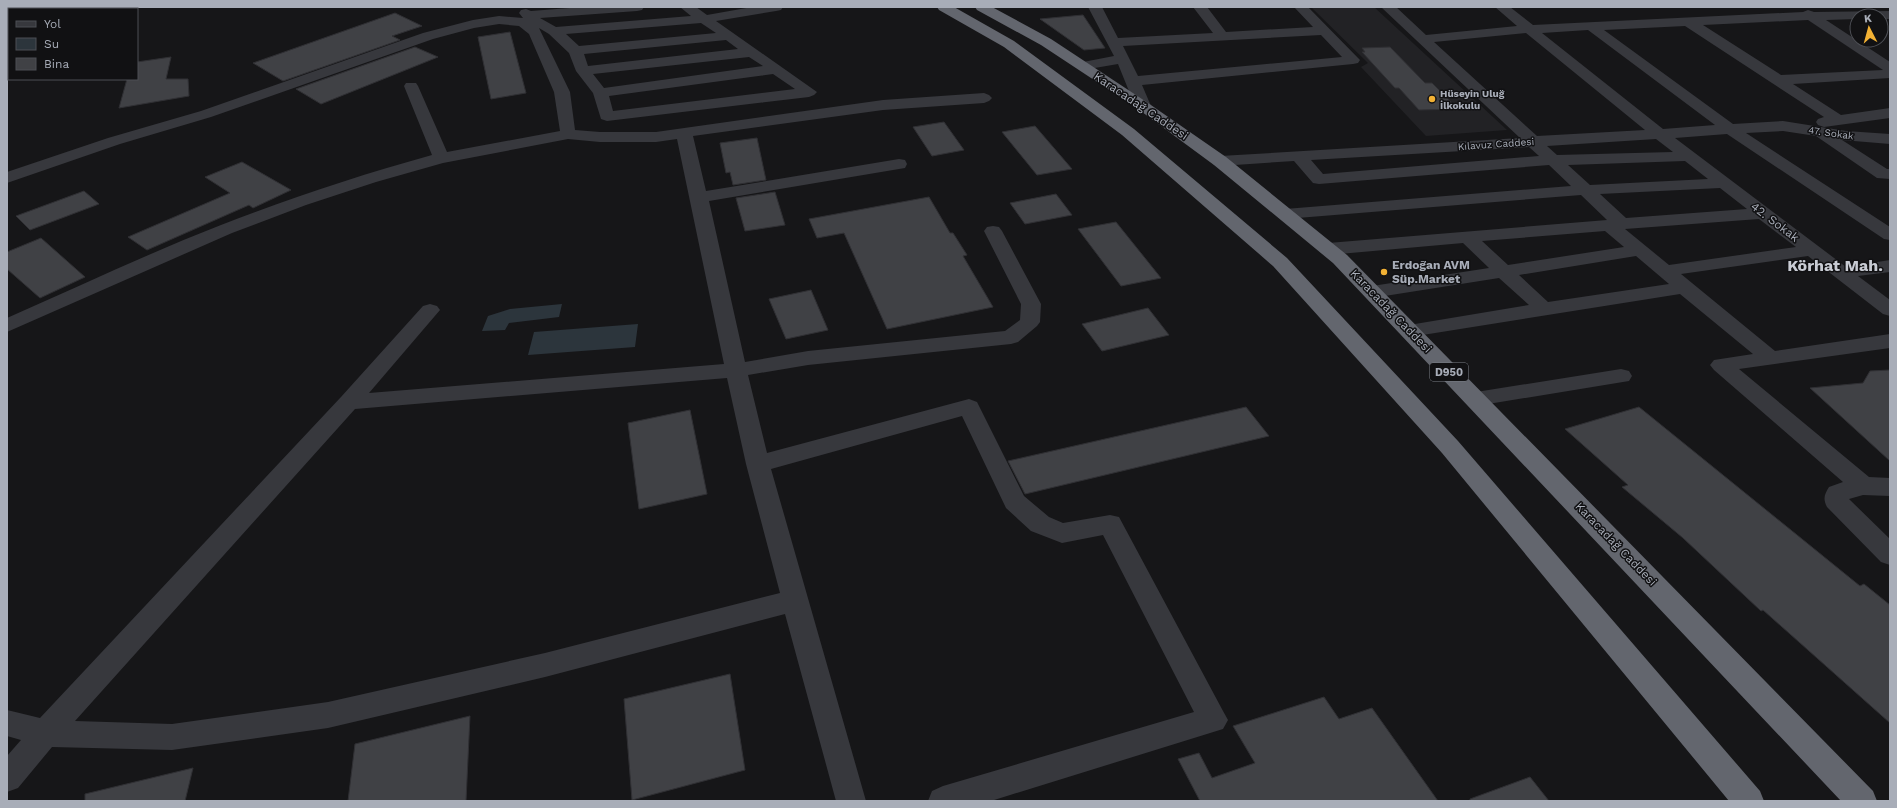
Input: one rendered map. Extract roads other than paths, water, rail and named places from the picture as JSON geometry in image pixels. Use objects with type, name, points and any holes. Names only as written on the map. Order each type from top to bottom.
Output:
[{"type":"highway","points":[[944,7],[1009,44],[1128,132],[1280,262],[1450,447],[1749,801]]},
{"type":"highway","name":"Karacadağ Caddesi","points":[[982,7],[1046,42],[1143,106],[1220,161],[1340,259],[1862,801]]},
{"type":"street","points":[[523,11],[638,7]]},
{"type":"street","points":[[523,11],[532,19],[554,31],[576,51],[584,71],[600,93],[607,116],[809,92],[687,7]]},
{"type":"street","points":[[554,31],[704,19],[776,7]]},
{"type":"street","points":[[1095,7],[1133,81],[1143,106]]},
{"type":"street","points":[[1200,7],[1223,37]]},
{"type":"street","points":[[1133,81],[1352,60],[1301,7]]},
{"type":"street","points":[[1388,7],[1585,190],[1640,250],[1771,358]]},
{"type":"street","name":"42. Sokak","points":[[1502,7],[1660,134],[1890,310]]},
{"type":"street","points":[[1759,7],[1774,17]]},
{"type":"street","points":[[1797,7],[1890,68]]},
{"type":"street","points":[[1423,39],[1530,29],[1774,17],[1849,15]]},
{"type":"street","points":[[7,178],[114,141],[214,111],[428,36],[473,24],[499,20],[523,22],[535,32],[562,92],[568,134]]},
{"type":"street","points":[[1689,22],[1838,120]]},
{"type":"street","points":[[1592,27],[1731,130],[1890,236]]},
{"type":"street","points":[[1114,42],[1324,31]]},
{"type":"street","points":[[576,51],[729,36]]},
{"type":"street","points":[[1157,65],[1343,51]]},
{"type":"street","points":[[584,71],[752,52]]},
{"type":"street","points":[[1083,66],[1124,63],[1142,66]]},
{"type":"street","points":[[600,93],[776,69]]},
{"type":"street","points":[[1778,80],[1890,74]]},
{"type":"street","points":[[411,86],[441,158]]},
{"type":"street","points":[[7,326],[226,229],[335,189],[441,158],[568,134],[600,137],[656,138],[784,118],[876,106],[984,98]]},
{"type":"street","points":[[1778,127],[1890,113]]},
{"type":"street","name":"Kılavuz Caddesi","points":[[1220,161],[1778,127]]},
{"type":"street","name":"47. Sokak","points":[[1778,127],[1890,139]]},
{"type":"street","points":[[1817,131],[1883,174],[1890,174]]},
{"type":"street","points":[[684,134],[700,197],[736,370],[758,464],[851,801]]},
{"type":"street","points":[[1298,156],[1319,178],[1553,160],[1689,156]]},
{"type":"street","points":[[700,197],[899,164]]},
{"type":"street","points":[[1285,214],[1585,190],[1723,183]]},
{"type":"street","points":[[1328,249],[1763,213]]},
{"type":"street","points":[[349,402],[736,370],[808,358],[1011,337],[1030,322],[1031,304],[993,231]]},
{"type":"street","points":[[1467,237],[1544,309]]},
{"type":"street","points":[[1372,292],[1640,250]]},
{"type":"street","points":[[1666,271],[1811,250]]},
{"type":"street","points":[[1842,274],[1890,266]]},
{"type":"street","points":[[1410,331],[1685,287]]},
{"type":"street","points":[[7,778],[45,733],[349,402],[430,310]]},
{"type":"street","points":[[1863,486],[1721,365],[1890,341]]},
{"type":"street","points":[[1476,399],[1621,376]]},
{"type":"street","points":[[758,464],[969,407],[1015,502],[1040,524],[1062,532],[1110,524],[1213,720],[943,801]]},
{"type":"street","points":[[1890,487],[1863,486],[1837,493],[1836,501],[1890,555]]},
{"type":"street","points":[[7,722],[45,733],[172,737],[328,715],[537,666],[796,600]]},
{"type":"water","points":[[562,304],[559,317],[509,323],[505,330],[482,331],[488,316],[510,309]]},
{"type":"water","points":[[638,324],[635,347],[528,355],[534,332]]},
{"type":"place","name":"Hüseyin Uluğ İlkokulu","points":[[1432,99]]},
{"type":"place","name":"Erdoğan AVM Süp.Market","points":[[1384,272]]},
{"type":"district","name":"Körhat Mah.","points":[[1835,265]]}]
